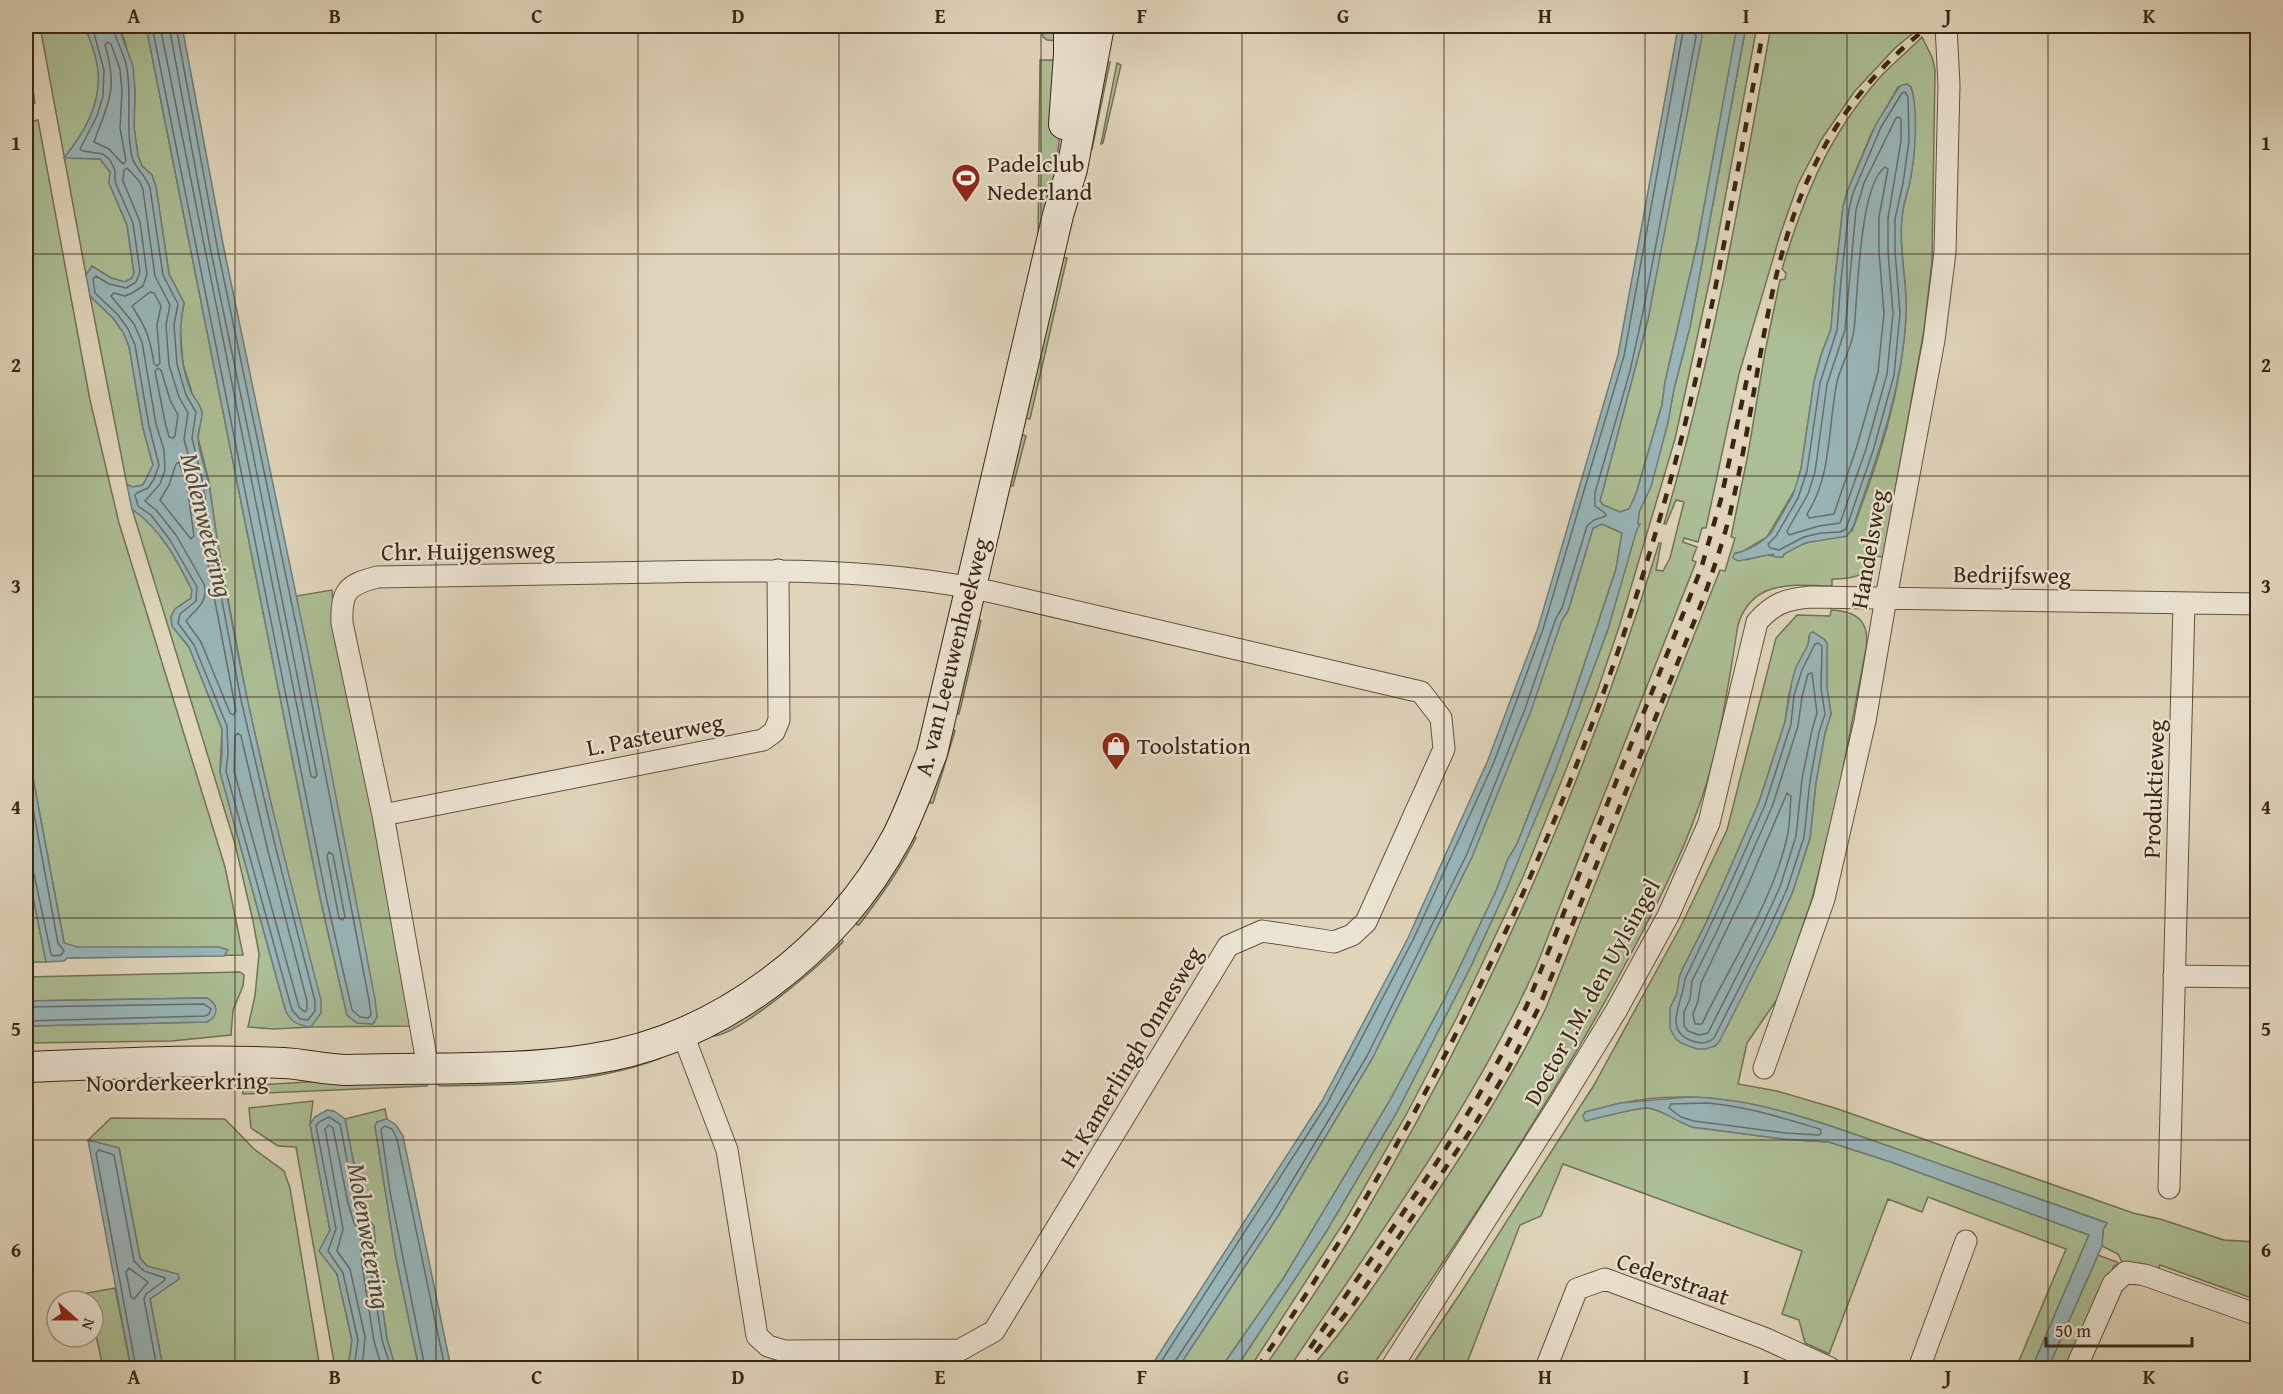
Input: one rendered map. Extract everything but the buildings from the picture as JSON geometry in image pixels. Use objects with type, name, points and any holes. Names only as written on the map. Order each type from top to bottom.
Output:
[{"type":"street","name":"A. van Leeuwenhoekweg","points":[[1058,215],[1069,26]]},
{"type":"street","name":"A. van Leeuwenhoekweg","points":[[428,1068],[546,1065],[595,1059],[656,1042],[686,1042],[789,968],[823,937],[877,870],[908,813],[932,753],[1058,215],[1072,169],[1098,26]]},
{"type":"street","name":"Handelsweg","points":[[1764,1068],[1824,899],[1865,721],[1934,340],[1945,252],[1949,85],[1946,26]]},
{"type":"street","name":"Chr. Huijgensweg","points":[[428,1068],[383,815],[342,623],[345,593],[356,582],[377,577],[778,570],[893,575],[971,587]]},
{"type":"street","name":"L. Pasteurweg","points":[[383,815],[763,740],[774,732],[779,720],[778,570]]},
{"type":"street","name":"H. Kamerlingh Onnesweg","points":[[686,1042],[727,1150],[757,1336],[768,1346],[783,1351],[960,1350],[994,1331],[1228,946],[1262,931],[1334,942],[1352,935],[1366,922],[1444,749],[1441,718],[1421,692],[971,587]]},
{"type":"street","name":"Bedrijfsweg","points":[[1768,610],[1788,599],[1800,598],[2258,604]]},
{"type":"street","name":"Produktieweg","points":[[2169,1188],[2184,603]]},
{"type":"street","name":"Doctor J.M. den Uylsingel","points":[[1391,1368],[1558,1107],[1616,1011],[1668,916],[1709,823],[1757,622],[1768,610]]},
{"type":"street","points":[[2174,976],[2258,978]]},
{"type":"street","name":"Noorderkeerkring","points":[[26,1067],[286,1063],[328,1070]]},
{"type":"street","name":"Noorderkeerkring","points":[[26,1085],[283,1079],[328,1070],[428,1068]]},
{"type":"street","points":[[1919,1368],[1966,1241]]},
{"type":"street","points":[[2076,1368],[2113,1284],[2126,1272],[2145,1275],[2258,1315]]},
{"type":"street","name":"Cederstraat","points":[[1546,1368],[1577,1289],[1605,1279],[1764,1338],[1830,1368]]},
{"type":"green space","points":[[40,26],[85,26],[93,48],[99,83],[97,95],[85,128],[65,157],[100,159],[110,172],[109,183],[127,225],[134,273],[132,278],[125,282],[111,278],[92,266],[86,275]]},
{"type":"green space","points":[[118,26],[146,26],[321,902],[347,1015],[357,1023],[373,1024],[377,1017],[296,596],[332,590],[336,639],[359,742],[414,1026],[274,1029],[248,1027],[255,996],[259,954],[253,921],[235,844],[132,509],[160,536],[174,556],[192,590],[191,598],[175,609],[171,617],[172,626],[189,647],[222,729],[220,772],[286,1012],[281,847],[247,699],[218,547],[209,482],[198,438],[202,412],[192,393],[183,364],[180,325],[184,303],[169,274],[156,187],[152,175],[142,166],[138,156],[134,127],[135,90],[125,41]]},
{"type":"green space","points":[[1041,26],[1057,26],[1061,41],[1047,40],[1043,37]]},
{"type":"green space","points":[[1699,26],[1738,26],[1697,245],[1665,382],[1662,405],[1636,494],[1629,509],[1620,512],[1603,505],[1600,501],[1648,319],[1701,27]]},
{"type":"green space","points":[[1746,26],[1757,26],[1711,274],[1675,439],[1620,624],[1597,692],[1523,877],[1457,1017],[1406,1115],[1346,1219],[1250,1368],[1236,1368],[1326,1232],[1397,1112],[1471,966],[1505,892],[1578,710],[1608,629],[1638,524],[1639,512],[1650,487],[1668,422],[1690,327]]},
{"type":"green space","points":[[1771,26],[1910,26],[1912,28],[1916,26],[1918,29],[1895,48],[1854,92],[1821,140],[1798,184],[1780,235],[1739,374],[1706,528],[1702,528],[1698,542],[1684,538],[1683,542],[1697,547],[1692,560],[1696,562],[1536,967],[1482,1072],[1452,1123],[1421,1173],[1289,1368],[1264,1368],[1360,1222],[1450,1059],[1530,891],[1566,806],[1600,719],[1659,543],[1661,543],[1656,570],[1663,571],[1670,558],[1684,502],[1676,500],[1664,524],[1711,339],[1737,214]]},
{"type":"green space","points":[[1922,37],[1932,57],[1935,70],[1932,261],[1924,330],[1883,557],[1875,556],[1864,573],[1832,579],[1832,586],[1789,586],[1764,592],[1753,599],[1744,610],[1738,625],[1713,762],[1699,806],[1662,894],[1590,1028],[1499,1176],[1371,1368],[1311,1368],[1364,1300],[1449,1174],[1484,1120],[1546,1008],[1720,570],[1725,571],[1735,538],[1731,537],[1765,352],[1780,280],[1785,279],[1786,273],[1782,269],[1800,215],[1820,166],[1847,120],[1882,75]],"holes":[[[1907,84],[1911,87],[1915,122],[1914,150],[1901,229],[1906,291],[1904,344],[1894,399],[1871,479],[1852,531],[1840,536],[1805,543],[1784,554],[1783,557],[1766,555],[1746,560],[1736,553],[1742,552],[1767,537],[1796,488],[1814,382],[1831,329],[1843,207],[1847,192],[1871,134],[1898,87]]]},
{"type":"green space","points":[[26,45],[35,103],[26,105]]},
{"type":"green space","points":[[1040,60],[1063,60],[1055,179],[1038,239]]},
{"type":"green space","points":[[1100,62],[1110,62],[1092,149],[1085,147]]},
{"type":"green space","points":[[1117,63],[1121,65],[1101,144]]},
{"type":"green space","points":[[38,120],[90,400],[119,523],[225,867],[243,955],[67,958],[26,741],[26,123]]},
{"type":"green space","points":[[1060,257],[1067,258],[1030,419],[1023,418]]},
{"type":"green space","points":[[90,296],[113,318],[129,346],[143,428],[153,465],[143,485],[133,487],[127,485]]},
{"type":"green space","points":[[1019,434],[1026,436],[1013,486],[1006,485]]},
{"type":"green space","points":[[1602,524],[1622,533],[1616,569],[1567,716],[1517,844],[1443,1002],[1389,1102],[1283,1279],[1221,1368],[1178,1368],[1278,1216],[1372,1059],[1472,857],[1562,620],[1568,611],[1593,528]]},
{"type":"green space","points":[[1831,610],[1855,616],[1864,625],[1867,640],[1838,795],[1812,899],[1778,998],[1747,1043],[1738,1084],[1777,1091],[1838,1109],[2133,1213],[2160,1219],[2224,1240],[2257,1242],[2257,1300],[2160,1265],[2157,1272],[2129,1262],[2122,1262],[2118,1254],[2102,1246],[2103,1230],[2107,1223],[1846,1131],[1773,1109],[1736,1101],[1698,1097],[1660,1098],[1617,1104],[1585,1121],[1647,1108],[1659,1111],[1692,1127],[1784,1139],[1829,1142],[1891,1162],[2089,1235],[2032,1368],[2016,1368],[2066,1249],[1928,1197],[1922,1212],[1888,1199],[1829,1354],[1805,1343],[1799,1320],[1782,1314],[1802,1251],[1563,1164],[1541,1216],[1520,1225],[1465,1368],[1410,1368],[1594,1085],[1681,926],[1727,830],[1776,638],[1797,615],[1830,616]],"holes":[[[1814,634],[1827,643],[1827,688],[1831,714],[1816,782],[1810,838],[1793,891],[1774,934],[1715,1046],[1670,1008],[1677,994],[1682,970],[1706,923],[1759,802],[1785,722],[1789,694],[1800,660],[1808,645],[1809,636]]]},
{"type":"green space","points":[[979,619],[981,621],[959,714],[956,714]]},
{"type":"green space","points":[[954,730],[933,803],[931,803],[929,801],[947,734]]},
{"type":"green space","points":[[915,837],[910,850],[889,883],[857,925],[856,920],[907,841]]},
{"type":"green space","points":[[26,861],[46,962],[26,962]]},
{"type":"green space","points":[[842,939],[843,942],[779,998],[739,1026],[722,1034],[710,1036],[710,1034]]},
{"type":"green space","points":[[240,972],[244,975],[243,986],[233,1010],[231,1035],[172,1041],[26,1043],[26,1026],[207,1022],[207,998],[26,1001],[26,977]]},
{"type":"green space","points":[[659,1053],[661,1058],[634,1067],[607,1074],[552,1082],[440,1086],[437,1084],[437,1081]]},
{"type":"green space","points":[[324,1081],[428,1083],[427,1086],[243,1094],[242,1086]]},
{"type":"green space","points":[[313,1101],[310,1124],[330,1230],[320,1251],[337,1274],[352,1340],[348,1368],[335,1368],[296,1147],[278,1146],[251,1128],[249,1108]]},
{"type":"green space","points":[[385,1109],[387,1119],[377,1122],[375,1126],[396,1258],[419,1368],[398,1368],[394,1363],[387,1339],[376,1263],[374,1226],[367,1219],[361,1200],[345,1119]]},
{"type":"green space","points":[[111,1118],[225,1119],[254,1149],[284,1171],[290,1188],[320,1368],[163,1368],[150,1299],[179,1279],[147,1266],[140,1258],[119,1148],[88,1140]]},
{"type":"green space","points":[[2098,1255],[2118,1264],[2114,1266],[2070,1368],[2048,1368]]},
{"type":"green space","points":[[115,1288],[131,1368],[103,1368],[99,1349],[105,1349],[105,1290]]},
{"type":"water","name":"Molenwetering","points":[[85,26],[118,26],[133,66],[134,127],[138,156],[142,166],[152,175],[156,187],[169,274],[184,303],[181,326],[182,359],[191,392],[202,412],[198,435],[199,445],[209,484],[231,620],[273,811],[321,1000],[321,1013],[311,1027],[296,1023],[286,1012],[220,772],[222,729],[189,647],[172,626],[171,617],[175,609],[191,598],[192,590],[174,556],[160,536],[132,509],[127,485],[133,487],[143,485],[153,465],[143,428],[129,346],[113,318],[90,296],[86,275],[92,266],[111,278],[125,282],[132,278],[134,273],[127,225],[109,183],[110,172],[100,159],[64,158],[90,118],[97,95],[97,65]]},
{"type":"water","points":[[146,26],[182,26],[224,249],[308,652],[375,999],[377,1017],[373,1024],[357,1023],[347,1015],[321,902]]},
{"type":"water","points":[[1699,26],[1702,36],[1648,319],[1600,501],[1603,505],[1620,512],[1629,509],[1636,494],[1662,405],[1665,382],[1697,245],[1735,37],[1738,26],[1746,26],[1690,327],[1668,422],[1651,487],[1639,512],[1638,524],[1640,524],[1608,629],[1555,772],[1471,966],[1397,1112],[1326,1232],[1236,1368],[1221,1368],[1283,1279],[1389,1102],[1443,1002],[1496,891],[1567,716],[1616,569],[1622,533],[1602,524],[1593,528],[1568,611],[1562,620],[1531,711],[1472,857],[1372,1059],[1278,1216],[1178,1368],[1150,1368],[1322,1101],[1408,938],[1488,760],[1538,628],[1618,355],[1678,28]]},
{"type":"water","points":[[1907,84],[1911,87],[1915,109],[1913,163],[1901,229],[1906,291],[1904,344],[1894,397],[1871,475],[1853,527],[1847,536],[1805,543],[1784,554],[1783,557],[1775,557],[1773,554],[1738,561],[1733,558],[1734,554],[1754,546],[1771,533],[1793,495],[1801,469],[1814,382],[1831,329],[1843,207],[1847,192],[1876,124],[1902,85]]},
{"type":"water","points":[[1813,632],[1827,643],[1827,688],[1831,714],[1816,782],[1810,838],[1793,891],[1774,934],[1719,1042],[1715,1046],[1697,1049],[1675,1038],[1670,1028],[1670,1008],[1677,994],[1682,970],[1706,923],[1759,802],[1785,722],[1796,667],[1808,645],[1810,633]]},
{"type":"water","points":[[26,741],[64,943],[77,947],[219,947],[228,950],[224,956],[67,958],[64,961],[46,962],[26,861]]},
{"type":"water","points":[[207,998],[215,1006],[216,1013],[207,1022],[26,1026],[26,1001]]},
{"type":"water","points":[[1689,1097],[1743,1102],[1796,1115],[2107,1223],[2103,1230],[2102,1246],[2048,1368],[2032,1368],[2089,1235],[1891,1162],[1829,1142],[1784,1139],[1692,1127],[1649,1108],[1585,1121],[1583,1116],[1585,1112],[1620,1103]]},
{"type":"water","name":"Molenwetering","points":[[327,1110],[334,1111],[345,1119],[361,1200],[367,1218],[374,1226],[376,1263],[387,1339],[394,1363],[398,1368],[348,1368],[352,1340],[337,1274],[319,1251],[330,1230],[310,1124],[315,1117]]},
{"type":"water","points":[[387,1119],[396,1125],[403,1136],[451,1368],[419,1368],[396,1258],[375,1126],[377,1122]]},
{"type":"water","points":[[88,1140],[119,1148],[140,1258],[147,1266],[178,1274],[179,1279],[150,1299],[163,1368],[131,1368]]},
{"type":"railway","points":[[1257,1368],[1324,1266],[1387,1160],[1446,1053],[1501,942],[1550,830],[1595,716],[1635,599],[1685,426],[1722,255],[1764,26]]},
{"type":"railway","points":[[1303,1368],[1353,1305],[1475,1124],[1509,1067],[1540,1005],[1704,597],[1719,552],[1732,505],[1769,306],[1784,245],[1805,186],[1834,130],[1875,77],[1929,26]]},
{"type":"railway","points":[[1310,1348],[1453,1138],[1527,1005],[1701,569],[1721,499],[1750,365]]},
{"type":"place","name":"Padelclub Nederland","points":[[966,204]]},
{"type":"place","name":"Toolstation","points":[[1116,772]]}]
